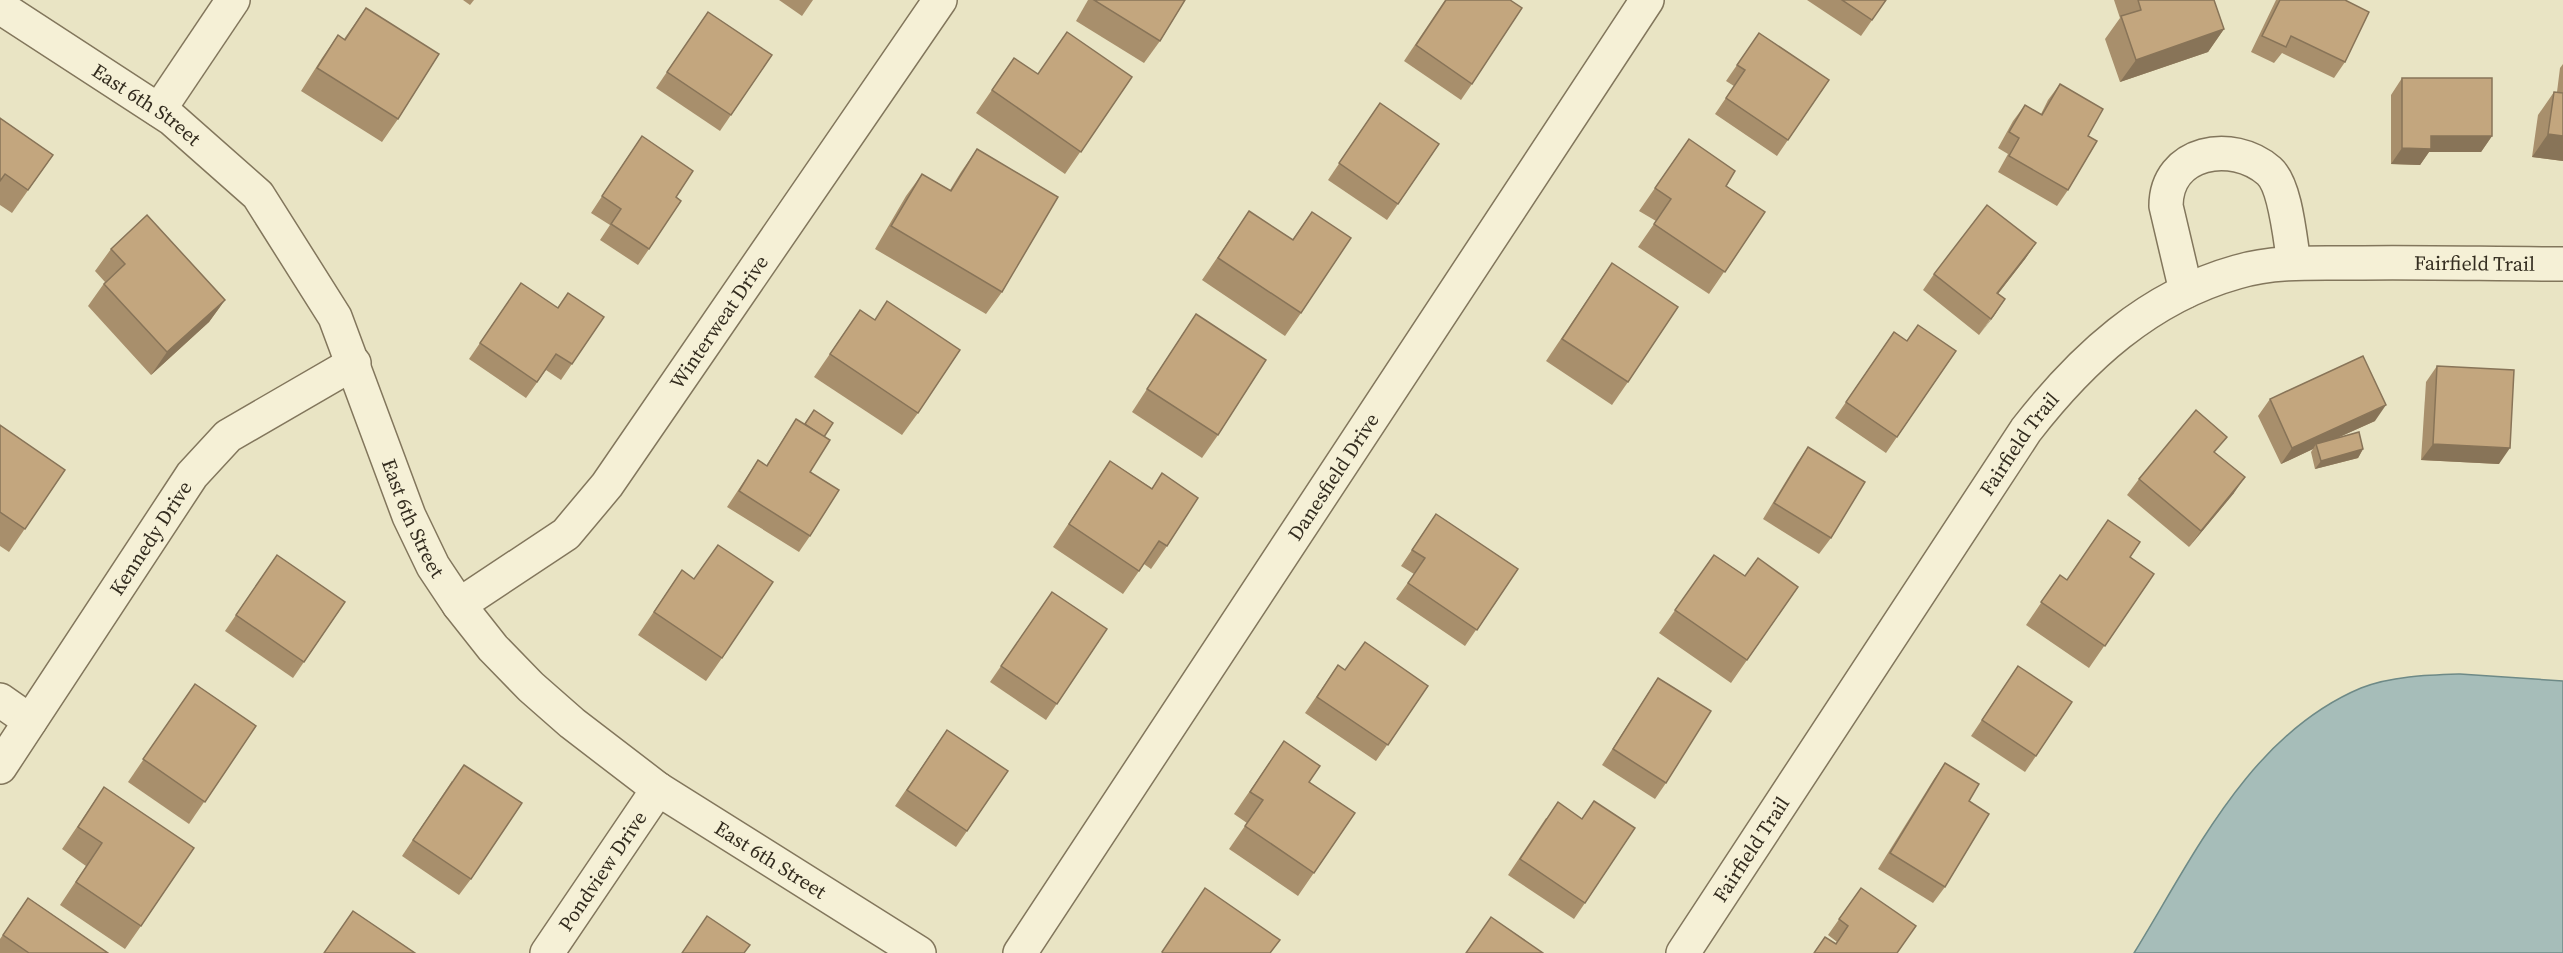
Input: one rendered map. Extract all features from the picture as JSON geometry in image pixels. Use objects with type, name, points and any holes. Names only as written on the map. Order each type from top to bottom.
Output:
[{"type":"street","points":[[159,110],[232,0]]},
{"type":"street","name":"Winterweat Drive","points":[[459,604],[566,534],[585,514],[940,0]]},
{"type":"street","name":"Danesfield Drive","points":[[1020,953],[1647,0]]},
{"type":"street","name":"East 6th Street","points":[[0,7],[172,118],[258,195],[335,317],[409,516],[433,566],[493,648],[531,687],[572,723],[658,789],[919,953]]},
{"type":"street","points":[[2186,291],[2166,206],[2166,194],[2182,167],[2198,156],[2233,153],[2269,171],[2279,185],[2294,263]]},
{"type":"street","name":"Fairfield Trail","points":[[1683,953],[2026,429],[2056,391],[2084,362],[2148,312],[2186,291],[2238,271],[2294,263],[2563,264]]},
{"type":"street","name":"Kennedy Drive","points":[[0,767],[192,475],[228,436],[354,363]]},
{"type":"street","points":[[0,700],[30,721]]},
{"type":"street","name":"Pondview Drive","points":[[547,953],[658,789]]},
{"type":"water","points":[[2460,674],[2563,681],[2563,953],[2134,953],[2179,877],[2228,802],[2256,767],[2287,736],[2322,709],[2361,688],[2397,679]]},
{"type":"building","points":[[1094,0],[1185,0],[1160,41]]},
{"type":"building","points":[[1446,0],[1510,0],[1522,8],[1472,84],[1416,45]]},
{"type":"building","points":[[1842,0],[1886,0],[1872,20]]},
{"type":"building","points":[[2138,0],[2214,0],[2224,29],[2136,60],[2121,16],[2141,10]]},
{"type":"building","points":[[2280,0],[2345,0],[2369,12],[2345,62],[2291,36],[2286,47],[2262,36]]},
{"type":"building","points":[[366,8],[439,54],[398,119],[317,68],[338,35],[345,40]]},
{"type":"building","points":[[708,12],[772,55],[731,115],[667,72]]},
{"type":"building","points":[[1067,32],[1132,77],[1081,152],[992,90],[1014,58],[1038,74]]},
{"type":"building","points":[[1759,33],[1829,80],[1788,140],[1726,98],[1745,70],[1737,65]]},
{"type":"building","points":[[2402,78],[2492,78],[2492,136],[2431,136],[2431,149],[2402,148]]},
{"type":"building","points":[[2060,84],[2103,109],[2088,136],[2097,141],[2068,190],[2009,156],[2019,138],[2009,132],[2025,105],[2042,115]]},
{"type":"building","points":[[2554,92],[2563,93],[2563,136],[2548,134]]},
{"type":"building","points":[[1380,103],[1439,144],[1398,204],[1339,163]]},
{"type":"building","points":[[0,118],[53,155],[28,190],[5,174],[0,181]]},
{"type":"building","points":[[642,136],[693,171],[676,197],[681,201],[649,249],[611,224],[621,209],[602,196]]},
{"type":"building","points":[[1689,139],[1735,171],[1726,186],[1765,212],[1725,272],[1654,224],[1671,199],[1655,188]]},
{"type":"building","points":[[977,149],[1058,197],[1002,292],[891,226],[922,174],[951,191]]},
{"type":"building","points":[[1987,205],[2036,243],[1997,293],[2005,299],[1991,319],[1934,274]]},
{"type":"building","points":[[1249,211],[1293,240],[1312,212],[1351,238],[1301,313],[1218,258]]},
{"type":"building","points":[[147,215],[225,300],[167,352],[104,284],[125,264],[111,249]]},
{"type":"building","points":[[1612,263],[1678,307],[1628,382],[1562,339]]},
{"type":"building","points":[[521,283],[558,308],[568,293],[604,317],[572,364],[556,354],[537,382],[480,343]]},
{"type":"building","points":[[887,301],[960,350],[918,413],[830,354],[860,310],[875,320]]},
{"type":"building","points":[[1196,314],[1266,360],[1218,435],[1147,389]]},
{"type":"building","points":[[1918,325],[1956,351],[1897,437],[1846,402],[1894,332],[1907,341]]},
{"type":"building","points":[[2363,356],[2386,405],[2292,448],[2270,399]]},
{"type":"building","points":[[2437,366],[2514,370],[2510,448],[2433,444]]},
{"type":"building","points":[[814,410],[833,423],[824,437],[805,424]]},
{"type":"building","points":[[2196,410],[2227,437],[2214,452],[2245,477],[2201,531],[2139,479]]},
{"type":"building","points":[[796,419],[830,440],[810,472],[839,490],[810,536],[739,491],[758,460],[767,466]]},
{"type":"building","points":[[0,425],[65,470],[25,529],[0,512]]},
{"type":"building","points":[[2359,432],[2363,449],[2321,461],[2316,444]]},
{"type":"building","points":[[1808,447],[1865,482],[1831,538],[1774,503]]},
{"type":"building","points":[[1110,461],[1152,489],[1162,473],[1198,498],[1167,546],[1159,541],[1139,571],[1069,524]]},
{"type":"building","points":[[1436,514],[1518,569],[1477,630],[1408,583],[1425,558],[1412,550]]},
{"type":"building","points":[[2108,520],[2140,542],[2130,557],[2154,574],[2105,646],[2041,602],[2060,575],[2067,580]]},
{"type":"building","points":[[718,545],[773,582],[722,658],[654,612],[682,570],[694,579]]},
{"type":"building","points":[[277,555],[345,602],[304,662],[236,615]]},
{"type":"building","points":[[1714,555],[1745,576],[1758,558],[1798,587],[1747,660],[1675,610]]},
{"type":"building","points":[[1052,592],[1107,629],[1057,704],[1001,666]]},
{"type":"building","points":[[1365,642],[1428,686],[1388,745],[1317,697],[1338,665],[1345,670]]},
{"type":"building","points":[[2018,666],[2072,702],[2036,756],[1982,720]]},
{"type":"building","points":[[1658,678],[1711,711],[1666,783],[1613,749]]},
{"type":"building","points":[[195,684],[256,726],[205,802],[143,759]]},
{"type":"building","points":[[947,730],[1008,771],[967,831],[907,790]]},
{"type":"building","points":[[1284,741],[1320,766],[1309,782],[1355,813],[1314,873],[1245,826],[1263,800],[1250,792]]},
{"type":"building","points":[[1945,763],[1979,784],[1969,801],[1989,814],[1945,887],[1890,853]]},
{"type":"building","points":[[464,765],[522,803],[471,879],[413,840]]},
{"type":"building","points":[[104,787],[194,848],[141,926],[76,882],[102,843],[78,827]]},
{"type":"building","points":[[1594,801],[1635,828],[1585,903],[1520,859],[1558,802],[1582,819]]},
{"type":"building","points":[[1205,888],[1280,940],[1270,953],[1162,952]]},
{"type":"building","points":[[1861,888],[1916,926],[1897,953],[1814,953],[1825,937],[1836,944],[1848,926],[1839,919]]},
{"type":"building","points":[[28,898],[108,953],[29,953],[3,935]]},
{"type":"building","points":[[353,911],[415,953],[324,953]]},
{"type":"building","points":[[707,916],[750,945],[744,953],[682,953]]},
{"type":"building","points":[[1491,917],[1543,953],[1466,953]]}]
